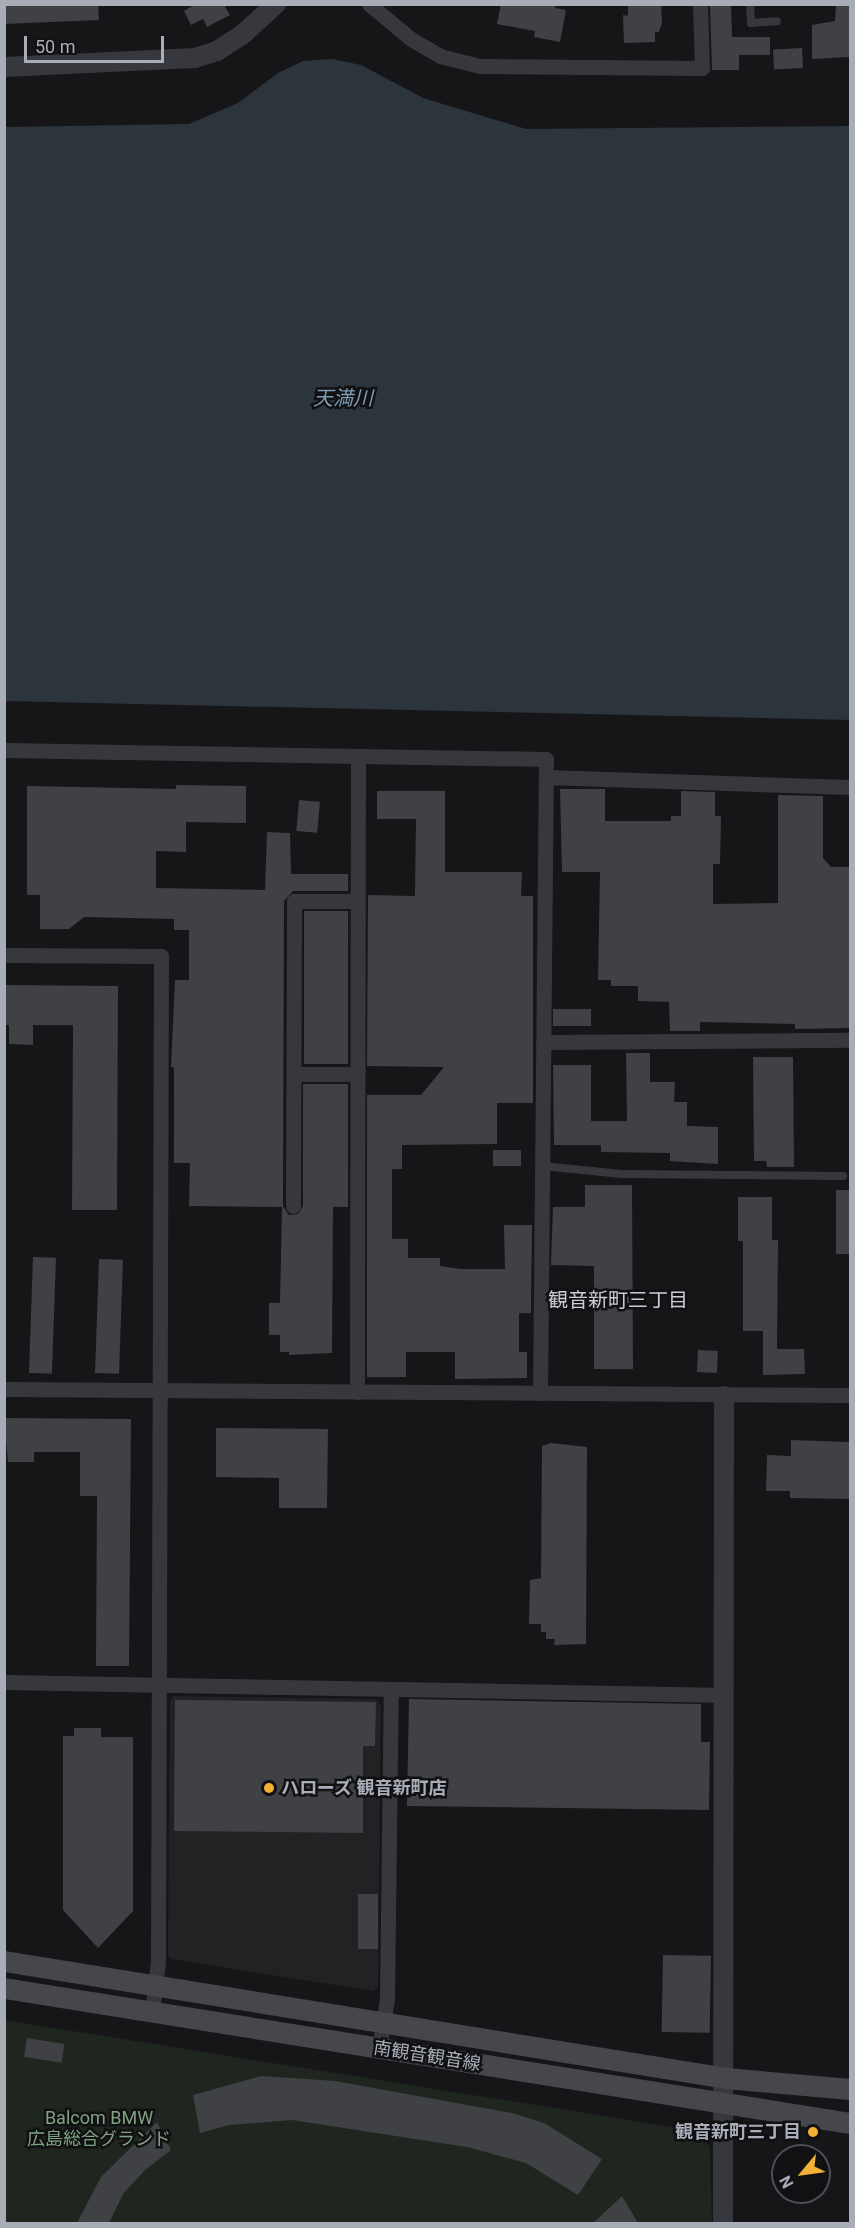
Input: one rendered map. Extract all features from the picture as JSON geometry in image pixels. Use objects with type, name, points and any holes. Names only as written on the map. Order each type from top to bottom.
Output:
[{"type":"main road","name":"南観音観音線","points":[[4,1961],[726,2078],[850,2089]]},
{"type":"main road","name":"南観音観音線","points":[[4,1988],[850,2122]]},
{"type":"street","points":[[4,67],[195,58],[234,40],[276,4]]},
{"type":"street","points":[[369,4],[411,39],[440,56],[480,66],[702,68],[700,4]]},
{"type":"street","points":[[4,750],[358,758],[546,759],[540,1393]]},
{"type":"street","points":[[357,1392],[358,758]]},
{"type":"street","points":[[546,777],[850,787]]},
{"type":"street","points":[[293,1206],[294,902],[357,901]]},
{"type":"street","points":[[4,955],[161,956],[160,1686],[155,1985],[152,2012]]},
{"type":"street","points":[[543,1042],[850,1040]]},
{"type":"street","points":[[294,1074],[357,1074]]},
{"type":"street","points":[[4,1389],[724,1396],[850,1395]]},
{"type":"street","points":[[723,2223],[726,2078],[724,1396]]},
{"type":"street","points":[[4,1682],[391,1691],[725,1695]]},
{"type":"street","points":[[379,2049],[384,2021],[391,1691]]},
{"type":"lane","points":[[750,4],[751,23],[777,21]]},
{"type":"lane","points":[[542,1166],[622,1174],[843,1176]]},
{"type":"shaded area","points":[[174,1696],[375,1699],[381,1705],[378,1987],[373,1991],[171,1959],[168,1955],[170,1700]]},
{"type":"green space","name":"Balcom BMW 広島総合グランド","points":[[4,2020],[698,2131],[710,2147],[712,2223],[5,2223]]},
{"type":"water","name":"天満川","points":[[332,59],[361,65],[423,98],[526,129],[850,126],[850,720],[5,701],[5,127],[189,124],[238,103],[278,73],[303,61]]},
{"type":"building","points":[[4,4],[98,4],[99,20],[4,24]]},
{"type":"building","points":[[196,4],[230,4],[225,7],[230,15],[207,27],[203,19],[191,25],[184,11]]},
{"type":"building","points":[[501,4],[556,4],[555,8],[566,10],[560,42],[534,37],[535,31],[497,24]]},
{"type":"building","points":[[628,4],[661,4],[662,23],[659,32],[655,32],[655,42],[624,43],[623,15],[628,16]]},
{"type":"building","points":[[710,4],[731,4],[732,37],[770,37],[770,55],[739,55],[739,70],[712,70]]},
{"type":"building","points":[[836,4],[850,4],[850,57],[812,59],[812,25],[835,21]]},
{"type":"building","points":[[802,48],[803,68],[774,69],[773,50]]},
{"type":"building","points":[[176,785],[246,786],[246,823],[186,822],[186,852],[156,851],[156,888],[265,890],[267,832],[290,833],[291,874],[348,874],[348,891],[293,891],[284,901],[283,1206],[289,1215],[298,1214],[303,1206],[303,1084],[348,1084],[348,1207],[333,1207],[332,1353],[289,1355],[289,1352],[280,1352],[280,1335],[269,1335],[269,1303],[280,1303],[282,1207],[189,1206],[190,1163],[174,1163],[174,1067],[171,1067],[175,980],[189,980],[189,930],[174,930],[174,919],[84,917],[69,929],[40,929],[40,895],[27,895],[27,786],[176,789]]},
{"type":"building","points":[[560,789],[605,789],[605,821],[671,821],[671,816],[681,816],[681,791],[715,792],[715,816],[721,816],[720,864],[713,864],[713,904],[778,903],[778,795],[823,796],[823,858],[831,867],[850,867],[850,1028],[795,1029],[795,1024],[700,1022],[700,1031],[670,1031],[669,1002],[638,1001],[638,986],[611,986],[611,980],[598,980],[600,872],[562,872]]},
{"type":"building","points":[[377,791],[445,791],[445,872],[522,872],[521,896],[533,896],[533,1103],[497,1103],[497,1144],[402,1145],[402,1169],[392,1169],[392,1239],[408,1239],[408,1258],[440,1258],[440,1266],[460,1269],[505,1269],[504,1225],[532,1225],[531,1313],[519,1313],[519,1352],[527,1352],[527,1378],[455,1379],[455,1352],[406,1352],[406,1377],[367,1377],[367,1095],[421,1095],[444,1067],[367,1066],[368,895],[415,896],[416,819],[377,819]]},
{"type":"building","points":[[299,800],[320,802],[317,833],[296,831]]},
{"type":"building","points":[[304,911],[348,911],[348,1064],[304,1064]]},
{"type":"building","points":[[4,985],[118,986],[117,1210],[72,1210],[73,1025],[33,1025],[33,1045],[9,1044],[9,1025],[4,1025]]},
{"type":"building","points":[[553,1009],[591,1009],[591,1026],[553,1026]]},
{"type":"building","points":[[626,1053],[650,1053],[650,1082],[675,1082],[674,1102],[687,1102],[687,1126],[718,1127],[718,1164],[670,1161],[670,1153],[601,1152],[601,1145],[554,1145],[553,1065],[591,1065],[591,1121],[627,1121]]},
{"type":"building","points":[[753,1057],[793,1057],[794,1167],[767,1167],[766,1161],[754,1161]]},
{"type":"building","points":[[493,1150],[521,1150],[521,1166],[493,1166]]},
{"type":"building","points":[[585,1185],[632,1185],[633,1369],[594,1369],[594,1266],[551,1265],[553,1207],[585,1207]]},
{"type":"building","points":[[836,1190],[850,1190],[850,1254],[836,1254]]},
{"type":"building","points":[[738,1197],[772,1197],[772,1240],[778,1240],[777,1349],[804,1349],[805,1374],[763,1375],[763,1331],[743,1331],[743,1241],[738,1241]]},
{"type":"building","points":[[33,1257],[56,1258],[52,1374],[29,1373]]},
{"type":"building","points":[[99,1259],[123,1260],[119,1374],[95,1373]]},
{"type":"building","points":[[698,1350],[718,1351],[717,1373],[697,1372]]},
{"type":"building","points":[[4,1418],[131,1419],[129,1666],[96,1666],[97,1496],[80,1496],[80,1452],[34,1452],[34,1462],[8,1462]]},
{"type":"building","points":[[216,1428],[328,1429],[327,1508],[279,1508],[279,1478],[216,1477]]},
{"type":"building","points":[[791,1440],[850,1442],[850,1499],[790,1498],[790,1491],[766,1491],[767,1455],[791,1456]]},
{"type":"building","points":[[551,1443],[587,1447],[586,1644],[554,1645],[555,1639],[546,1639],[546,1632],[541,1632],[541,1624],[529,1624],[530,1580],[541,1578],[542,1446]]},
{"type":"building","points":[[409,1699],[701,1704],[701,1742],[710,1742],[709,1810],[407,1806]]},
{"type":"building","name":"ハローズ 観音新町店","points":[[175,1700],[376,1702],[375,1746],[363,1746],[363,1833],[174,1831]]},
{"type":"building","points":[[74,1728],[101,1728],[101,1737],[133,1737],[133,1911],[98,1948],[63,1910],[63,1736],[74,1736]]},
{"type":"building","points":[[358,1894],[378,1894],[378,1949],[358,1949]]},
{"type":"building","points":[[663,1955],[711,1956],[710,2033],[662,2032]]},
{"type":"building","points":[[27,2038],[65,2044],[62,2063],[24,2057]]},
{"type":"building","points":[[261,2076],[335,2081],[512,2113],[544,2123],[602,2159],[578,2195],[526,2163],[467,2147],[292,2120],[229,2125],[200,2133],[193,2095]]},
{"type":"building","points":[[157,2122],[171,2150],[145,2170],[123,2194],[109,2223],[77,2223],[101,2177]]},
{"type":"building","points":[[622,2196],[638,2223],[593,2223]]},
{"type":"place","name":"ハローズ 観音新町店","points":[[269,1788]]},
{"type":"place","name":"観音新町三丁目","points":[[813,2132]]},
{"type":"district","name":"観音新町三丁目","points":[[618,1300]]}]
